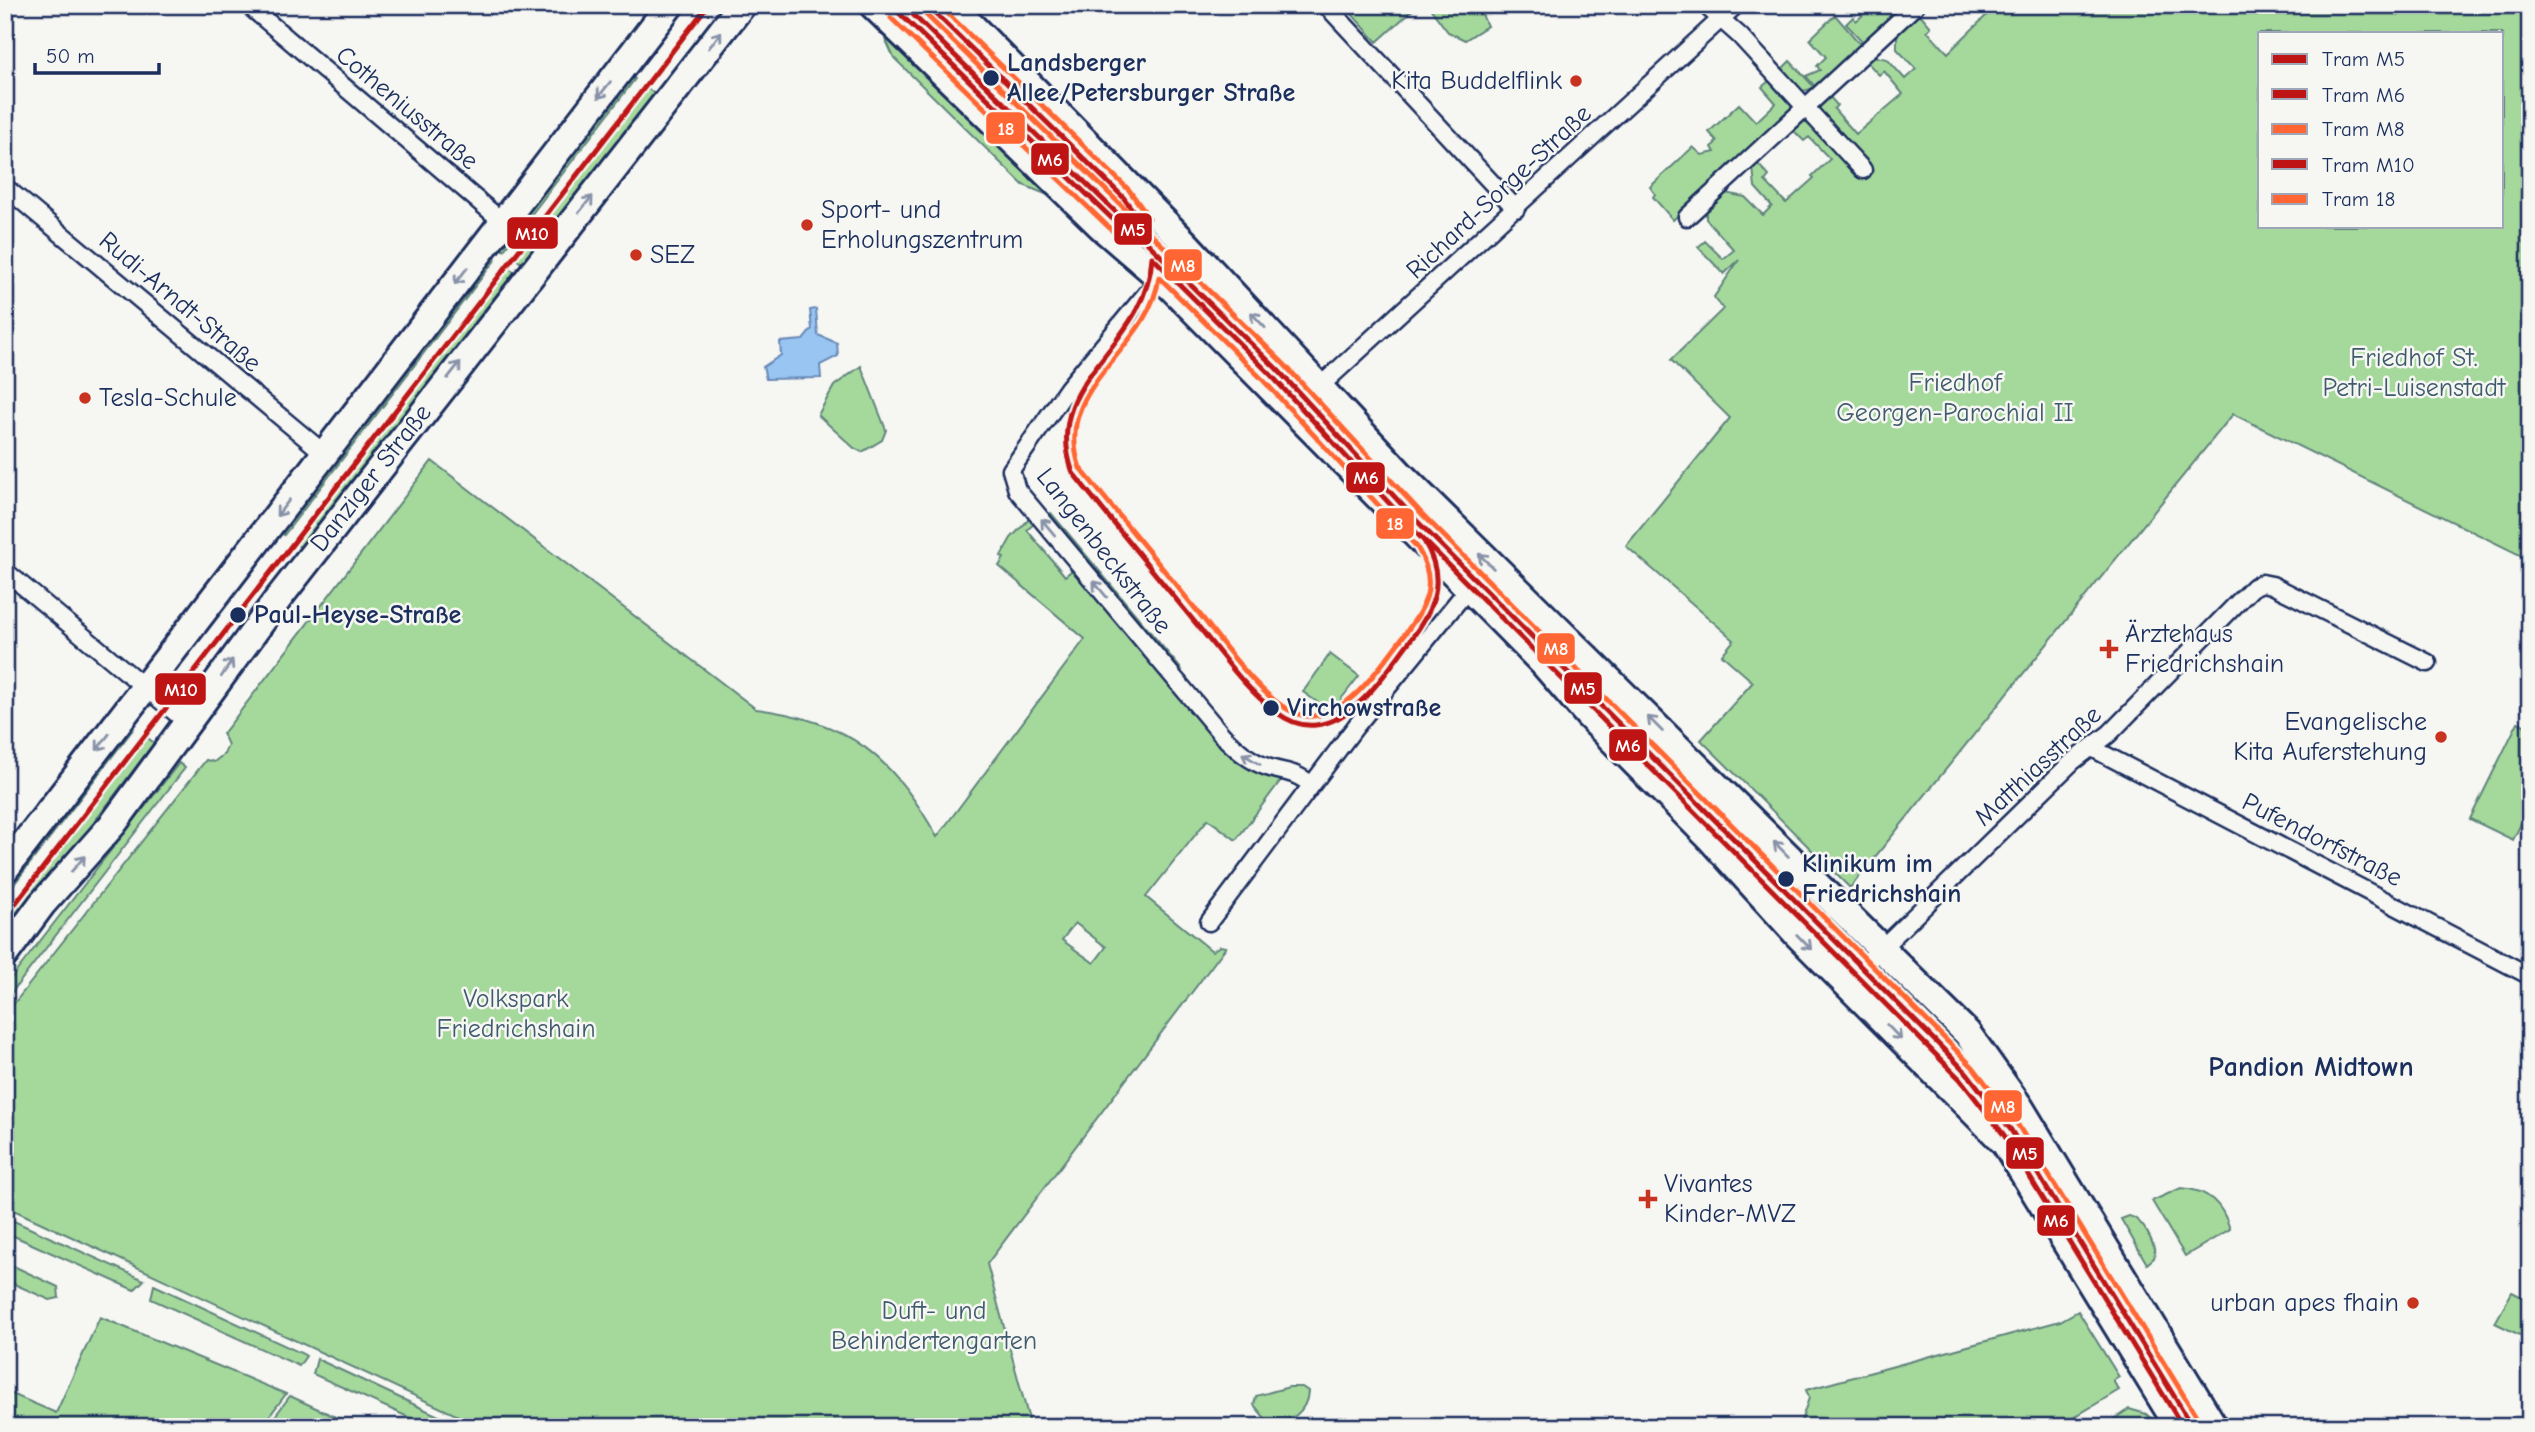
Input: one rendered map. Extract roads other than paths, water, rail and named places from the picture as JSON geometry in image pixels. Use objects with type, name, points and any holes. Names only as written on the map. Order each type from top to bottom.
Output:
[{"type":"main road","name":"Danziger Straße","points":[[5,869],[670,5]]},
{"type":"main road","name":"Danziger Straße","points":[[5,954],[113,824],[189,724],[233,659],[405,434],[741,5]]},
{"type":"main road","points":[[873,5],[1106,231],[1155,283],[1293,411],[1543,663],[1846,984],[2005,1143],[2179,1427]]},
{"type":"main road","points":[[951,5],[1186,244],[1382,456],[1543,618],[1630,699],[1967,1033],[1992,1065],[2214,1427]]},
{"type":"street","name":"Cotheniusstraße","points":[[248,5],[503,222]]},
{"type":"street","points":[[1326,5],[1516,209]]},
{"type":"street","points":[[1705,5],[1863,170]]},
{"type":"street","name":"Richard-Sorge-Straße","points":[[1293,411],[1736,5]]},
{"type":"street","points":[[1687,217],[1916,5]]},
{"type":"street","name":"Rudi-Arndt-Straße","points":[[5,187],[325,454]]},
{"type":"street","name":"Langenbeckstraße","points":[[1155,283],[1078,374],[1011,470],[1017,490],[1222,736],[1249,759],[1264,766],[1293,772],[1312,785]]},
{"type":"street","points":[[5,572],[189,724]]},
{"type":"street","name":"Matthiasstraße","points":[[1846,984],[2073,761],[2118,726],[2253,587],[2262,583],[2285,591],[2428,663]]},
{"type":"street","points":[[1209,922],[1312,785],[1468,589]]},
{"type":"street","name":"Pufendorfstraße","points":[[2092,748],[2530,976]]},
{"type":"water","points":[[816,309],[818,335],[837,343],[838,356],[820,365],[821,378],[766,379],[763,367],[781,355],[780,342],[803,340],[812,329],[810,310]]},
{"type":"tram line","name":"M10","points":[[5,917],[708,5]]},
{"type":"tram line","name":"M5","points":[[903,5],[1277,369],[1416,520],[1967,1073],[2011,1130],[2193,1427]]},
{"type":"tram line","name":"M8","points":[[916,5],[1283,363],[1422,514],[1973,1067],[2018,1125],[2200,1422]]},
{"type":"tram line","name":"M6","points":[[927,5],[1123,197],[1142,223]]},
{"type":"tram line","name":"18","points":[[939,5],[1129,190],[1149,218]]},
{"type":"tram line","name":"M6","points":[[897,11],[1128,234]]},
{"type":"tram line","name":"18","points":[[891,18],[1120,238]]},
{"type":"tram line","name":"M6","points":[[1152,257],[1270,374],[1424,541],[1431,555],[1436,581],[1435,593],[1426,617],[1369,693],[1345,714],[1331,721],[1316,725],[1295,723],[1276,712],[1254,693],[1073,473],[1066,440],[1070,412],[1082,387],[1133,317],[1146,289],[1152,257]]},
{"type":"tram line","name":"18","points":[[1159,277],[1263,380],[1417,547],[1424,561],[1428,586],[1422,608],[1416,618],[1362,688],[1339,707],[1326,713],[1313,716],[1297,714],[1274,700],[1261,688],[1080,468],[1075,439],[1079,414],[1090,391],[1138,327],[1152,303],[1159,277]]},
{"type":"tram line","name":"M6","points":[[1420,536],[1960,1079],[2004,1135],[2183,1427]]},
{"type":"place","name":"Landsberger Allee/Petersburger Straße","points":[[991,78]]},
{"type":"place","name":"Kita Buddelflink","points":[[1576,81]]},
{"type":"place","name":"Sport- und Erholungszentrum","points":[[807,225]]},
{"type":"place","name":"SEZ","points":[[636,255]]},
{"type":"place","name":"Tesla-Schule","points":[[85,398]]},
{"type":"place","name":"Paul-Heyse-Straße","points":[[238,615]]},
{"type":"place","name":"Ärztehaus Friedrichshain","points":[[2109,649]]},
{"type":"place","name":"Virchowstraße","points":[[1271,708]]},
{"type":"place","name":"Evangelische Kita Auferstehung","points":[[2441,737]]},
{"type":"place","name":"Klinikum im Friedrichshain","points":[[1786,879]]},
{"type":"place","name":"Vivantes Kinder-MVZ","points":[[1648,1199]]},
{"type":"place","name":"urban apes fhain","points":[[2413,1303]]},
{"type":"district","name":"Pandion Midtown","points":[[2311,1067]]},
{"type":"park label","name":"Friedhof St. Petri-Luisenstadt","points":[[2414,373]]},
{"type":"park label","name":"Friedhof Georgen-Parochial II","points":[[1955,398]]},
{"type":"park label","name":"Volkspark Friedrichshain","points":[[516,1014]]},
{"type":"park label","name":"Duft- und Behindertengarten","points":[[934,1326]]}]
